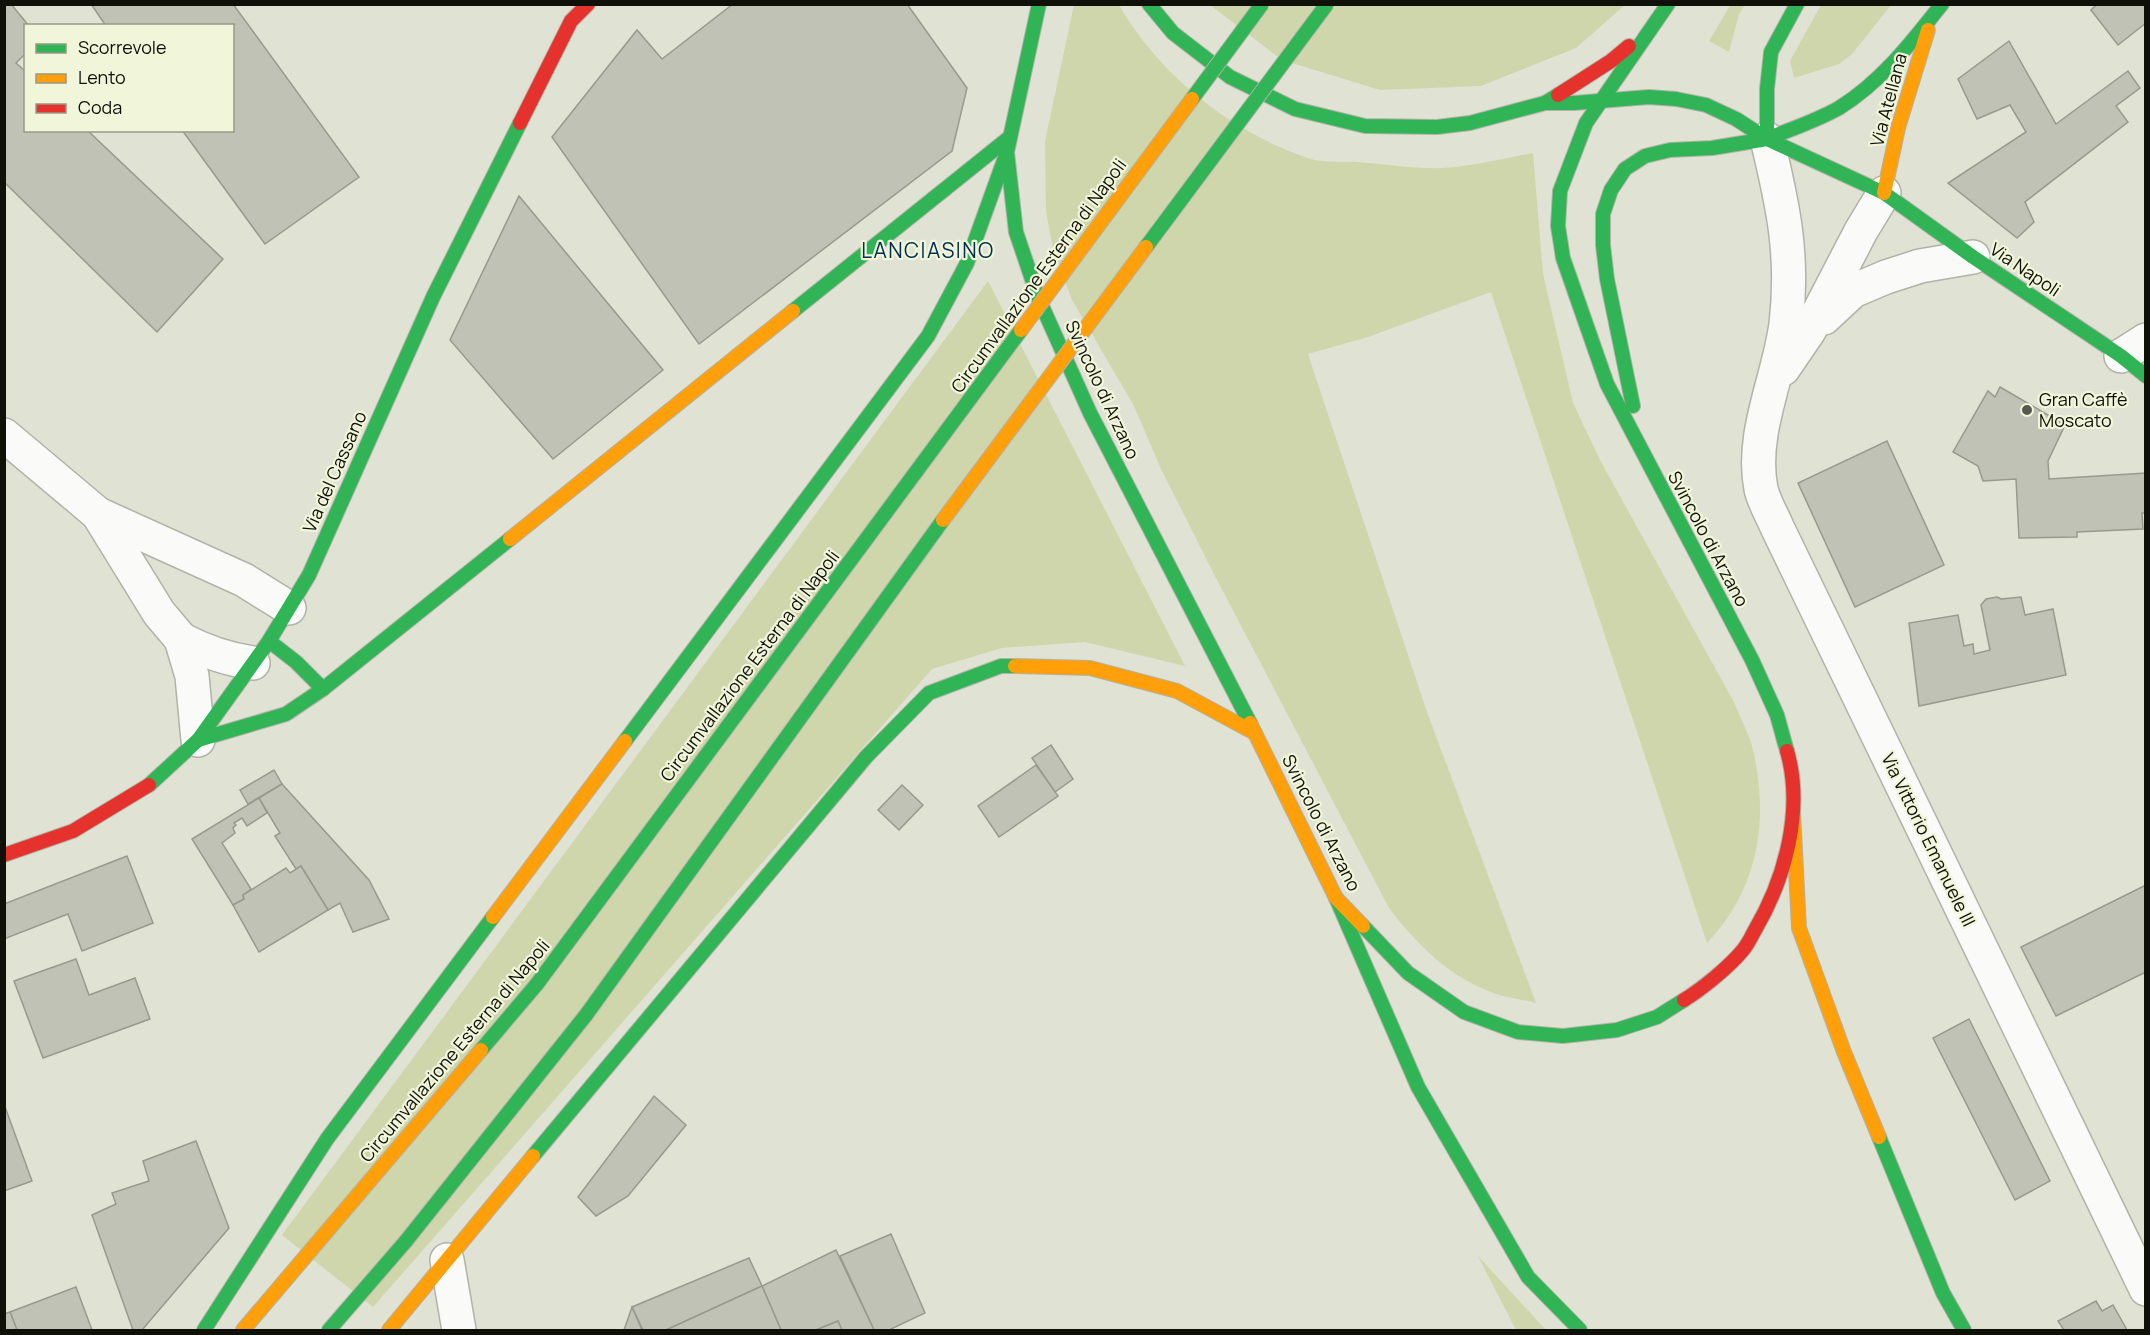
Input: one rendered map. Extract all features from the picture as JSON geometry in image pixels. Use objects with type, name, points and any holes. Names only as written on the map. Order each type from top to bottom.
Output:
[{"type":"main road","name":"Via del Cassano","points":[[4,855],[73,831],[144,789],[198,741],[261,652],[309,574],[438,286],[571,21],[588,4]]},
{"type":"main road","name":"Svincolo di Arzano","points":[[1039,4],[1007,152],[1016,232],[1038,297],[1090,413],[1256,733],[1336,898],[1408,973],[1464,1012],[1518,1032],[1563,1036],[1617,1030],[1657,1017],[1698,992],[1743,950],[1763,916],[1781,876],[1793,812],[1791,764],[1777,715],[1752,660],[1607,384],[1563,258],[1558,226],[1560,191],[1586,123],[1667,4]]},
{"type":"main road","points":[[1149,4],[1173,33],[1230,77],[1295,109],[1365,126],[1437,127],[1470,123],[1545,103],[1649,97],[1706,105],[1736,119],[1767,139]]},
{"type":"main road","name":"Circumvallazione Esterna di Napoli","points":[[243,1330],[537,984],[1262,4]]},
{"type":"main road","points":[[329,1330],[413,1232],[586,1015],[943,520],[1327,4]]},
{"type":"main road","points":[[1545,103],[1611,61],[1645,32],[1667,4]]},
{"type":"main road","points":[[1767,139],[1767,89],[1771,52],[1797,4]]},
{"type":"main road","name":"Via Atellana","points":[[1641,449],[1607,279],[1603,245],[1603,214],[1611,190],[1625,169],[1645,156],[1670,150],[1712,148],[1767,139],[1824,115],[1865,88],[1898,57],[1933,11],[1942,4]]},
{"type":"main road","name":"Via Atellana","points":[[1884,193],[1898,128],[1933,11]]},
{"type":"main road","points":[[198,741],[285,714],[323,689],[1010,136]]},
{"type":"main road","name":"Via Napoli","points":[[1767,139],[1884,193],[1973,256],[2137,357]]},
{"type":"main road","points":[[204,1330],[327,1139],[928,336],[967,263],[1007,152]]},
{"type":"main road","points":[[261,652],[296,662],[323,689]]},
{"type":"main road","points":[[389,1330],[866,757],[929,693],[1001,666],[1090,668],[1177,691],[1256,733]]},
{"type":"main road","points":[[1793,812],[1799,928],[1844,1052],[1943,1293],[1964,1330]]},
{"type":"main road","points":[[1336,898],[1418,1087],[1528,1277],[1580,1330]]},
{"type":"street","name":"Via Vittorio Emanuele III","points":[[1767,139],[1782,200],[1789,253],[1786,325],[1775,380],[1762,426],[1758,460],[1761,491],[2145,1289]]},
{"type":"street","name":"Via Vittorio Emanuele III","points":[[1775,380],[1809,331],[1861,231],[1884,193]]},
{"type":"street","points":[[1809,331],[1853,291],[1920,266],[1973,256]]},
{"type":"street","points":[[4,435],[98,514],[243,580],[289,609]]},
{"type":"street","points":[[98,514],[159,613],[181,639],[204,651],[228,659],[261,652]]},
{"type":"street","points":[[181,639],[192,676],[198,741]]},
{"type":"street","points":[[447,1260],[459,1330]]},
{"type":"green space","points":[[1731,4],[1745,5],[1739,14],[1729,52],[1709,41]]},
{"type":"green space","points":[[1074,5],[1119,5],[1155,55],[1201,99],[1226,118],[1253,134],[1311,159],[1443,168],[1533,153],[1543,274],[1573,403],[1600,460],[1735,704],[1752,746],[1760,800],[1756,851],[1749,876],[1738,900],[1725,922],[1707,943],[1491,292],[1368,337],[1308,354],[1428,715],[1536,1003],[1492,992],[1457,975],[1432,956],[1389,908],[1216,578],[1161,469],[1134,406],[1072,300],[1053,249],[1046,211],[1045,141]]},
{"type":"green space","points":[[1210,5],[1625,5],[1576,48],[1481,86],[1380,90],[1282,60]]},
{"type":"green space","points":[[1821,5],[1891,5],[1852,54],[1839,64],[1794,78],[1790,61]]},
{"type":"green space","points":[[988,281],[1185,666],[1085,642],[1002,648],[932,669],[373,1307],[282,1235]]},
{"type":"green space","points":[[1478,1256],[1546,1330],[1516,1330]]},
{"type":"building","points":[[4,4],[11,4],[27,24],[24,24],[24,55],[16,63],[24,70],[24,132],[89,132],[223,259],[157,332],[4,182]]},
{"type":"building","points":[[91,4],[233,4],[359,177],[265,244],[183,132],[234,132],[234,24],[105,24]]},
{"type":"building","points":[[733,4],[907,4],[967,88],[952,151],[699,344],[552,137],[637,30],[662,59]]},
{"type":"building","points":[[2097,4],[2146,4],[2146,23],[2118,45],[2091,10]]},
{"type":"building","points":[[2009,41],[2056,124],[2128,71],[2140,88],[2116,106],[2128,122],[2025,202],[2034,222],[2017,238],[1948,183],[2026,132],[2010,105],[1977,119],[1958,79]]},
{"type":"building","points":[[519,196],[663,370],[553,459],[450,340]]},
{"type":"building","points":[[2000,387],[2065,425],[2048,461],[2049,479],[2146,473],[2146,513],[2142,513],[2143,529],[2077,532],[2077,537],[2019,538],[2016,479],[1983,481],[1978,466],[1953,452],[1988,391],[1995,397]]},
{"type":"building","points":[[1887,441],[1944,565],[1855,607],[1798,483]]},
{"type":"building","points":[[1997,597],[2001,599],[2021,597],[2025,615],[2053,609],[2066,675],[1919,706],[1909,623],[1958,615],[1964,646],[1973,644],[1974,654],[1990,650],[1981,605],[1986,599]]},
{"type":"building","points":[[1051,745],[1073,779],[1055,792],[1032,758]]},
{"type":"building","points":[[1036,765],[1058,796],[999,837],[978,806]]},
{"type":"building","points":[[274,770],[282,784],[248,804],[240,790]]},
{"type":"building","points":[[282,784],[369,880],[389,919],[353,932],[340,903],[328,910],[301,866],[296,869],[275,836],[280,833],[259,798]]},
{"type":"building","points":[[902,785],[923,805],[899,830],[878,810]]},
{"type":"building","points":[[259,798],[267,813],[247,826],[242,818],[234,823],[235,833],[222,843],[251,889],[243,895],[244,899],[233,905],[192,839]]},
{"type":"building","points":[[127,856],[153,923],[82,951],[68,914],[4,939],[4,904]]},
{"type":"building","points":[[301,866],[328,910],[259,952],[233,905],[244,899],[243,895],[286,868],[290,873]]},
{"type":"building","points":[[2146,885],[2146,972],[2056,1016],[2021,947]]},
{"type":"building","points":[[76,959],[89,995],[135,978],[150,1019],[43,1058],[14,981]]},
{"type":"building","points":[[1969,1019],[2050,1181],[2015,1200],[1933,1038]]},
{"type":"building","points":[[654,1096],[686,1125],[628,1196],[596,1216],[578,1197]]},
{"type":"building","points":[[4,1104],[32,1181],[4,1191]]},
{"type":"building","points":[[196,1141],[229,1228],[142,1330],[133,1330],[92,1215],[116,1204],[112,1193],[149,1181],[143,1161]]},
{"type":"building","points":[[891,1234],[925,1313],[889,1330],[874,1330],[840,1256]]},
{"type":"building","points":[[836,1250],[874,1330],[842,1330],[838,1321],[816,1330],[781,1330],[762,1286]]},
{"type":"building","points":[[749,1258],[762,1286],[666,1330],[643,1330],[632,1307]]},
{"type":"building","points":[[762,1286],[781,1330],[666,1330]]},
{"type":"building","points":[[76,1287],[92,1330],[17,1330],[10,1312]]},
{"type":"building","points":[[2096,1301],[2102,1311],[2113,1305],[2127,1330],[2064,1330],[2058,1321]]},
{"type":"building","points":[[632,1307],[642,1330],[624,1330]]},
{"type":"building","points":[[10,1312],[17,1330],[4,1330],[4,1314]]},
{"type":"building","points":[[838,1321],[842,1330],[816,1330]]},
{"type":"traffic: fast","points":[[1039,4],[1007,152],[1016,232],[1038,297],[1090,413],[1250,723]]},
{"type":"traffic: fast","points":[[1149,4],[1173,33],[1230,77],[1295,109],[1365,126],[1437,127],[1470,123],[1545,103],[1558,95]]},
{"type":"traffic: fast","points":[[1192,99],[1262,4]]},
{"type":"traffic: fast","points":[[1146,247],[1327,4]]},
{"type":"traffic: fast","points":[[1668,4],[1586,123],[1560,191],[1558,226],[1563,258],[1607,384],[1752,660],[1777,715],[1787,751]]},
{"type":"traffic: fast","points":[[1767,139],[1767,89],[1771,52],[1797,4]]},
{"type":"traffic: fast","points":[[1767,139],[1821,117],[1854,98],[1882,74],[1942,4]]},
{"type":"traffic: fast","points":[[1545,103],[1649,97],[1706,105],[1736,119],[1767,139],[1884,193],[1973,257],[2121,356],[2146,376]]},
{"type":"traffic: fast","points":[[149,785],[198,740],[269,641],[309,575],[433,297],[520,123]]},
{"type":"traffic: fast","points":[[793,311],[1010,137]]},
{"type":"traffic: fast","points":[[1633,406],[1607,279],[1603,245],[1603,214],[1611,190],[1625,169],[1645,156],[1670,150],[1712,148],[1767,139]]},
{"type":"traffic: fast","points":[[625,741],[928,336],[967,263],[1007,152]]},
{"type":"traffic: fast","points":[[537,984],[1021,330]]},
{"type":"traffic: fast","points":[[586,1015],[943,520]]},
{"type":"traffic: fast","points":[[198,740],[286,714],[323,689],[510,539]]},
{"type":"traffic: fast","points":[[269,641],[296,662],[323,689]]},
{"type":"traffic: fast","points":[[533,1156],[866,757],[929,693],[1001,666],[1015,666]]},
{"type":"traffic: fast","points":[[1336,898],[1418,1087],[1528,1277],[1580,1330]]},
{"type":"traffic: fast","points":[[204,1330],[327,1139],[493,917]]},
{"type":"traffic: fast","points":[[1363,926],[1408,973],[1464,1012],[1518,1032],[1563,1036],[1617,1030],[1657,1017],[1684,1000]]},
{"type":"traffic: fast","points":[[481,1050],[537,984]]},
{"type":"traffic: fast","points":[[329,1330],[406,1241],[586,1015]]},
{"type":"traffic: fast","points":[[1879,1137],[1943,1293],[1964,1330]]},
{"type":"traffic: slow","points":[[1884,193],[1898,128],[1928,30]]},
{"type":"traffic: slow","points":[[1021,330],[1192,99]]},
{"type":"traffic: slow","points":[[943,520],[1146,247]]},
{"type":"traffic: slow","points":[[510,539],[793,311]]},
{"type":"traffic: slow","points":[[1015,666],[1090,668],[1177,691],[1255,733]]},
{"type":"traffic: slow","points":[[1250,723],[1336,898],[1363,926]]},
{"type":"traffic: slow","points":[[493,917],[625,741]]},
{"type":"traffic: slow","points":[[1793,812],[1799,928],[1844,1052],[1879,1137]]},
{"type":"traffic: slow","points":[[243,1330],[481,1050]]},
{"type":"traffic: slow","points":[[389,1330],[533,1156]]},
{"type":"traffic: jam","points":[[520,123],[571,21],[588,4]]},
{"type":"traffic: jam","points":[[1558,95],[1611,61],[1629,46]]},
{"type":"traffic: jam","points":[[1684,1000],[1715,977],[1743,950],[1775,889],[1789,844],[1792,820],[1792,774],[1787,751]]},
{"type":"traffic: jam","points":[[4,855],[73,831],[149,785]]},
{"type":"place","name":"Gran Caffè Moscato","points":[[2027,410]]},
{"type":"district","name":"LANCIASINO","points":[[928,251]]}]
